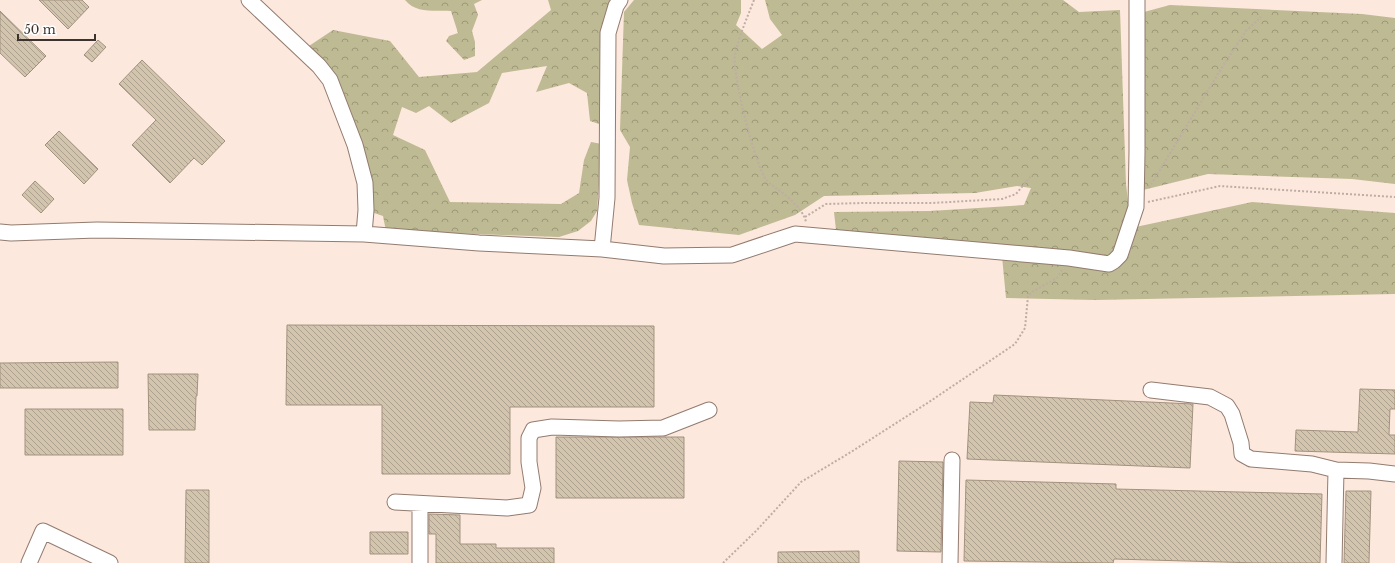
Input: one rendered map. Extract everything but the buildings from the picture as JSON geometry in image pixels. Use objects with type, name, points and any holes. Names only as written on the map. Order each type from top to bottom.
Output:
[{"type":"street","points":[[249,0],[319,66],[330,80],[355,145],[365,182],[366,210],[364,234]]},
{"type":"street","points":[[602,249],[607,198],[608,33],[616,6],[620,0]]},
{"type":"street","points":[[0,232],[12,233],[97,230],[364,234],[479,243],[602,249],[664,256],[732,255],[795,234],[1069,258],[1109,264],[1120,255],[1136,207],[1137,0]]},
{"type":"street","points":[[1151,390],[1210,397],[1227,406],[1232,414],[1241,444],[1242,454],[1251,459],[1312,464],[1336,470],[1395,474]]},
{"type":"street","points":[[396,502],[507,508],[528,505],[533,488],[529,462],[529,438],[533,430],[552,427],[619,429],[663,428],[709,410]]},
{"type":"street","points":[[950,563],[952,460]]},
{"type":"street","points":[[1334,563],[1336,470]]},
{"type":"street","points":[[420,504],[420,563]]},
{"type":"street","points":[[29,563],[43,531],[110,563]]},
{"type":"path","points":[[754,0],[735,56],[736,80],[752,145],[764,176],[773,186],[785,195],[805,217],[808,235]]},
{"type":"path","points":[[1148,189],[1221,69],[1246,31],[1260,17]]},
{"type":"path","points":[[805,217],[826,204],[932,203],[1002,199],[1016,194],[1032,175]]},
{"type":"path","points":[[1136,207],[1148,202],[1220,186],[1395,197]]},
{"type":"path","points":[[722,563],[756,531],[801,482],[929,402],[1015,344],[1025,328],[1028,296],[1032,292],[1057,278],[1069,258]]},
{"type":"green space","points":[[405,0],[482,0],[474,4],[478,15],[472,31],[475,42],[475,56],[464,60],[446,41],[449,36],[458,33],[451,11],[432,11],[420,9],[409,4]]},
{"type":"green space","points":[[548,0],[615,0],[602,125],[590,121],[587,93],[569,83],[536,92],[547,66],[502,73],[489,103],[451,123],[429,106],[416,113],[402,107],[393,135],[425,150],[450,202],[561,204],[579,193],[584,160],[591,142],[602,144],[597,211],[591,221],[578,231],[559,237],[386,231],[383,216],[371,212],[357,141],[306,48],[333,30],[390,41],[419,77],[477,72],[551,10]]},
{"type":"green space","points":[[634,0],[741,0],[741,13],[736,25],[762,49],[782,35],[770,19],[765,0],[1063,0],[1079,12],[1120,10],[1126,184],[1131,228],[1252,202],[1395,213],[1395,294],[1095,300],[1006,298],[1001,246],[836,230],[834,212],[930,211],[1024,205],[1031,188],[1017,186],[975,193],[824,196],[795,215],[739,235],[639,225],[627,180],[630,147],[620,130],[624,12]]},
{"type":"green space","points":[[1170,5],[1362,14],[1395,18],[1395,184],[1352,179],[1208,174],[1143,190],[1144,12]]}]
